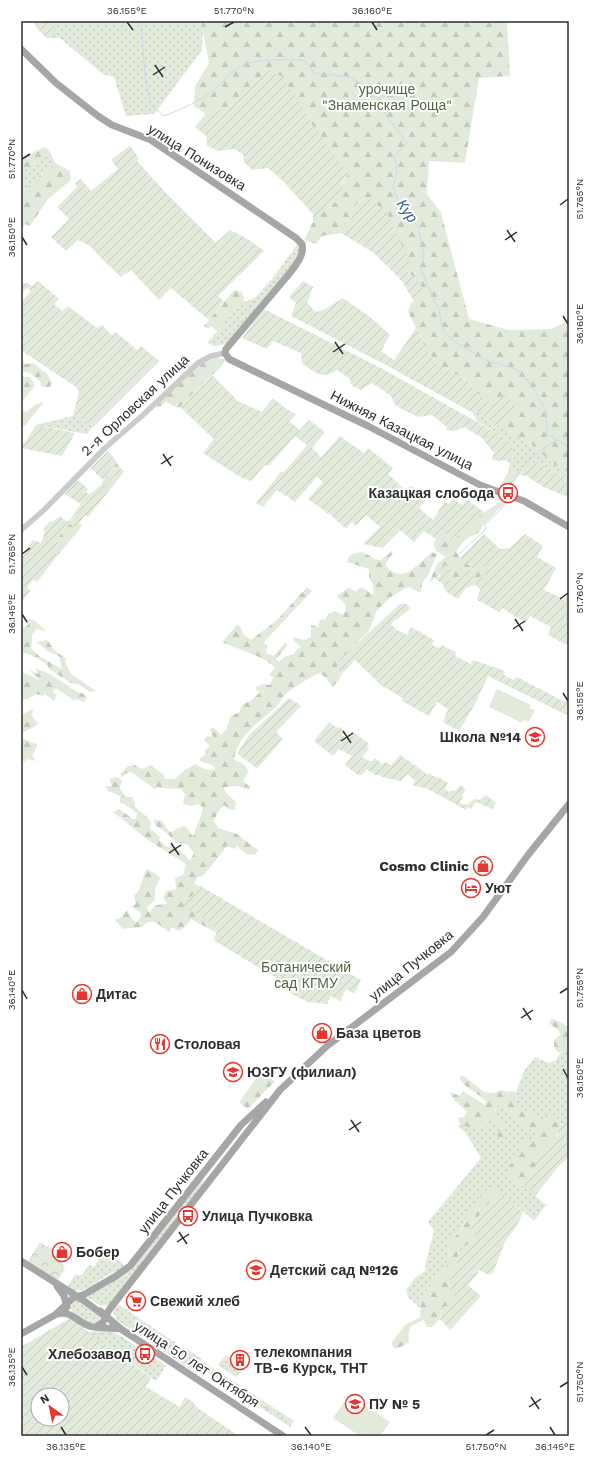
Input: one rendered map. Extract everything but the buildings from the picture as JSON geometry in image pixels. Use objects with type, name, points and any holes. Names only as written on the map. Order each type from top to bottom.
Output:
[{"type":"main road","name":"улица Понизовка","points":[[21,49],[56,83],[98,116],[112,125],[151,140],[229,192],[302,244],[303,252],[297,263],[228,346],[225,353]]},
{"type":"main road","name":"Нижняя Казацкая улица","points":[[225,353],[229,359],[236,363],[368,426],[480,485],[524,501],[569,527]]},
{"type":"main road","name":"улица Пучковка","points":[[55,1315],[67,1305],[71,1299],[78,1297],[116,1276],[130,1266],[241,1125],[324,1049],[451,952],[483,917],[528,855],[569,804]]},
{"type":"main road","name":"улица Пучковка","points":[[96,1327],[280,1090]]},
{"type":"main road","points":[[202,1175],[209,1180]]},
{"type":"main road","points":[[21,1261],[78,1297]]},
{"type":"main road","points":[[50,1280],[62,1292],[70,1314]]},
{"type":"main road","name":"улица 50 лет Октября","points":[[78,1297],[100,1310],[104,1318],[121,1330],[283,1436]]},
{"type":"main road","points":[[21,1334],[55,1315],[63,1313],[70,1314],[88,1326],[109,1327],[121,1330]]},
{"type":"street","name":"2-я Орловская улица","points":[[21,530],[44,510],[106,446],[143,415],[198,363],[211,356],[225,353]]},
{"type":"green space","points":[[34,21],[54,21],[54,33],[59,38],[46,38],[36,27]]},
{"type":"green space","points":[[54,21],[203,21],[202,50],[154,114],[126,116],[114,77],[103,74],[54,33]]},
{"type":"green space","name":"урочище \"Знаменская Роща\"","points":[[201,21],[507,21],[510,76],[479,78],[465,163],[429,161],[427,194],[441,213],[469,319],[509,330],[551,329],[569,321],[569,467],[556,466],[531,444],[500,428],[505,394],[493,404],[479,395],[467,381],[435,362],[424,345],[408,312],[411,303],[414,302],[418,281],[407,271],[366,201],[358,202],[353,208],[351,218],[341,233],[322,236],[316,244],[304,240],[313,222],[324,211],[330,208],[348,173],[269,70],[228,107],[206,114],[194,106],[195,86],[209,63]]},
{"type":"green space","points":[[269,70],[283,77],[315,129],[348,173],[342,183],[344,194],[313,222],[313,214],[282,180],[268,168],[252,170],[244,162],[243,154],[234,149],[218,151],[207,146],[207,137],[195,127],[206,114],[228,107]]},
{"type":"green space","points":[[130,146],[139,158],[137,161],[167,194],[216,243],[230,230],[246,238],[264,251],[218,296],[224,301],[209,320],[171,288],[159,300],[131,270],[121,277],[90,246],[78,240],[66,251],[51,237],[69,219],[57,207],[77,187],[75,183],[81,179],[91,191],[118,169],[111,160]]},
{"type":"green space","points":[[44,147],[48,149],[50,153],[21,172],[21,159]]},
{"type":"green space","points":[[50,153],[55,163],[21,193],[21,172]]},
{"type":"green space","points":[[55,163],[70,171],[71,180],[48,199],[30,226],[25,224],[21,230],[21,193]]},
{"type":"green space","points":[[369,198],[387,213],[410,262],[407,271],[418,281],[422,288],[414,302],[402,281],[374,253],[341,233],[351,218],[353,208],[358,202],[366,201]]},
{"type":"green space","points":[[298,243],[301,247],[295,263],[227,344],[215,346],[207,343],[234,312],[245,302],[256,297],[275,275]]},
{"type":"green space","points":[[21,280],[24,284],[27,283],[32,286],[38,281],[59,299],[54,304],[62,311],[68,306],[97,328],[102,325],[112,335],[116,332],[137,350],[141,346],[159,361],[93,427],[74,412],[79,391],[76,387],[21,350],[21,300],[23,300],[31,291],[27,288],[21,293]]},
{"type":"green space","points":[[303,281],[313,287],[307,303],[316,312],[323,310],[343,298],[370,317],[390,335],[381,351],[394,360],[416,328],[424,345],[435,362],[467,381],[479,395],[493,404],[505,394],[516,407],[501,420],[500,428],[475,411],[473,413],[384,364],[291,316],[296,303],[289,297]]},
{"type":"green space","points":[[234,290],[242,292],[245,302],[217,331],[211,326],[208,329],[204,326]]},
{"type":"green space","points":[[264,309],[381,368],[509,440],[512,452],[510,463],[505,460],[497,461],[492,459],[494,453],[482,438],[464,427],[456,431],[446,430],[447,427],[432,415],[419,417],[405,411],[395,405],[391,396],[372,383],[360,390],[351,385],[350,379],[337,370],[327,375],[318,374],[302,363],[301,353],[273,341],[267,349],[242,338]]},
{"type":"green space","points":[[214,357],[224,359],[225,361],[220,368],[180,407],[178,408],[166,402],[157,407],[158,404],[201,364]]},
{"type":"green space","points":[[21,358],[25,364],[33,363],[47,374],[52,382],[50,387],[41,387],[40,381],[30,373],[21,371]]},
{"type":"green space","points":[[21,375],[24,377],[30,377],[34,383],[34,387],[21,402]]},
{"type":"green space","points":[[212,375],[238,401],[262,412],[273,398],[286,409],[296,414],[289,421],[300,430],[309,420],[325,432],[312,448],[321,457],[340,436],[364,453],[368,448],[393,468],[388,474],[405,490],[411,486],[427,499],[419,508],[433,520],[445,501],[448,504],[453,499],[462,505],[467,499],[485,513],[478,517],[471,528],[452,539],[442,531],[436,539],[424,531],[414,542],[400,530],[382,548],[363,544],[380,527],[366,515],[356,526],[352,522],[346,529],[333,517],[308,499],[323,482],[317,477],[295,502],[277,490],[263,507],[256,503],[281,472],[285,471],[307,445],[295,436],[269,466],[265,465],[251,481],[240,477],[203,453],[214,439],[180,407]]},
{"type":"green space","points":[[44,402],[25,425],[21,426],[21,409],[27,412],[35,405]]},
{"type":"green space","points":[[475,411],[485,416],[489,421],[531,444],[556,466],[569,467],[569,476],[552,471],[541,464],[525,466],[520,475],[516,478],[516,470],[512,468],[508,472],[513,457],[509,440],[477,421],[473,413]]},
{"type":"green space","points":[[74,412],[93,427],[87,434],[36,425],[73,416]]},
{"type":"green space","points":[[36,425],[75,433],[62,456],[21,448]]},
{"type":"green space","points":[[108,451],[117,462],[103,480],[90,468]]},
{"type":"green space","points":[[530,461],[541,464],[552,471],[569,476],[568,497],[543,487],[527,476],[520,475]]},
{"type":"green space","points":[[117,462],[119,466],[113,477],[77,512],[71,522],[69,521],[84,499],[101,485]]},
{"type":"green space","points":[[119,466],[124,472],[88,517],[85,515],[79,523],[82,525],[78,531],[68,522],[57,540],[59,542],[54,552],[58,555],[37,582],[33,580],[27,587],[30,591],[21,603],[21,559],[33,540],[41,543],[45,532],[43,529],[49,522],[54,521],[60,516],[66,521],[71,522],[77,512],[113,477]]},
{"type":"green space","points":[[512,468],[516,470],[516,478],[511,488],[514,493],[513,496],[498,490],[508,472]]},
{"type":"green space","points":[[78,480],[88,489],[86,492],[90,495],[84,499],[81,504],[64,494]]},
{"type":"green space","points":[[501,501],[507,501],[482,526],[479,533],[466,539],[456,552],[460,558],[474,569],[479,564],[484,565],[489,576],[486,578],[481,576],[475,585],[471,586],[475,577],[470,575],[470,570],[461,568],[463,577],[457,578],[451,584],[445,577],[447,573],[443,572],[429,583],[437,564],[445,557],[437,552],[434,546],[436,539],[442,531],[453,539],[470,529],[478,517]]},
{"type":"green space","points":[[68,522],[78,531],[58,555],[54,552],[59,542],[57,540]]},
{"type":"green space","points":[[484,534],[500,549],[510,548],[525,534],[543,546],[537,557],[556,568],[544,590],[564,599],[569,592],[569,646],[548,635],[551,627],[530,616],[526,623],[502,608],[499,612],[477,600],[480,589],[475,585],[481,576],[486,578],[488,576],[481,572],[484,565],[479,564],[474,569],[460,558]]},
{"type":"green space","points":[[392,551],[393,553],[385,565],[398,574],[410,571],[432,552],[437,554],[428,576],[422,583],[421,593],[408,587],[392,596],[377,610],[369,631],[339,660],[337,667],[341,675],[339,680],[332,687],[326,678],[320,673],[295,687],[282,698],[277,706],[244,736],[236,751],[234,760],[242,763],[249,771],[243,781],[250,787],[249,790],[237,786],[224,787],[225,792],[236,802],[235,810],[228,809],[224,805],[218,812],[214,821],[218,828],[237,834],[258,850],[255,855],[246,854],[237,846],[235,849],[227,846],[203,876],[198,877],[194,884],[202,887],[190,898],[220,928],[217,933],[191,919],[187,925],[179,931],[172,927],[169,932],[153,922],[150,922],[142,927],[123,929],[115,920],[122,917],[127,910],[136,923],[141,917],[140,912],[131,907],[136,904],[134,896],[139,890],[146,869],[153,872],[160,878],[155,888],[155,900],[147,907],[149,912],[156,905],[167,904],[163,897],[167,891],[176,889],[175,878],[183,875],[186,864],[148,840],[113,812],[119,809],[133,819],[136,819],[137,813],[120,803],[120,796],[108,791],[106,786],[112,786],[109,779],[117,777],[122,780],[120,788],[125,797],[132,797],[135,804],[134,806],[151,822],[150,829],[160,837],[159,840],[167,847],[173,845],[190,861],[194,853],[187,844],[176,843],[168,834],[155,825],[154,819],[162,821],[171,832],[186,826],[193,837],[203,807],[198,804],[191,806],[183,804],[185,794],[181,789],[158,787],[155,789],[131,772],[122,777],[120,774],[128,766],[133,766],[129,762],[142,769],[151,765],[164,775],[165,779],[175,779],[182,772],[195,764],[207,770],[215,769],[214,766],[200,761],[200,758],[205,755],[205,750],[210,746],[204,740],[207,736],[213,737],[210,729],[213,727],[221,735],[227,728],[230,717],[239,712],[242,705],[252,700],[260,692],[254,688],[263,684],[270,685],[273,677],[269,675],[275,668],[265,660],[222,642],[238,624],[243,634],[251,640],[277,620],[307,587],[312,591],[263,643],[267,646],[266,653],[273,656],[286,642],[288,645],[276,659],[279,662],[284,657],[294,654],[297,649],[301,647],[294,641],[294,637],[304,640],[311,637],[311,625],[318,627],[320,620],[326,619],[328,614],[335,611],[343,615],[346,611],[345,604],[337,596],[349,588],[356,592],[359,588],[363,588],[372,594],[374,593],[373,584],[369,578],[369,569],[347,562],[349,556],[359,552],[381,560]]},
{"type":"green space","points":[[446,565],[453,570],[453,572],[447,573],[445,576],[451,584],[457,578],[462,577],[460,573],[461,568],[470,570],[470,575],[475,577],[471,586],[465,589],[458,599],[445,591],[443,584],[434,578],[439,577],[442,572],[440,567]]},
{"type":"green space","points":[[400,604],[407,604],[410,608],[391,624],[395,629],[407,635],[411,627],[434,640],[432,645],[439,648],[441,645],[456,652],[455,656],[471,664],[473,660],[505,671],[504,675],[513,680],[517,677],[563,701],[569,701],[569,716],[488,676],[475,704],[459,731],[443,722],[448,709],[437,702],[429,716],[402,701],[403,698],[382,686],[355,660],[341,675],[337,667],[339,660]]},
{"type":"green space","points":[[27,619],[34,620],[46,631],[36,629],[32,635],[31,648],[39,656],[62,669],[59,656],[47,651],[37,642],[47,640],[56,652],[67,659],[65,662],[71,674],[96,691],[90,692],[78,684],[71,683],[49,669],[47,664],[31,655],[21,652],[21,629],[28,625]]},
{"type":"green space","points":[[35,668],[50,674],[77,692],[84,694],[87,698],[84,702],[77,699],[73,700],[57,689],[54,689],[53,693],[57,695],[54,701],[45,694],[43,696],[36,694],[28,699],[21,700],[21,672],[40,680],[28,669],[39,674]]},
{"type":"green space","points":[[497,689],[531,705],[529,708],[535,710],[529,722],[523,720],[522,723],[489,707]]},
{"type":"green space","points":[[289,698],[301,706],[276,732],[283,739],[257,769],[237,754],[249,735]]},
{"type":"green space","points":[[33,709],[32,716],[38,724],[23,732],[21,731],[21,715]]},
{"type":"green space","points":[[329,722],[337,728],[339,727],[345,731],[342,735],[346,739],[352,731],[369,744],[367,747],[369,749],[362,757],[371,762],[375,758],[382,764],[386,762],[391,765],[400,755],[427,774],[429,773],[448,783],[445,789],[449,792],[452,790],[455,791],[460,785],[466,789],[459,803],[467,805],[474,799],[480,800],[486,795],[496,803],[492,809],[476,802],[471,809],[468,807],[466,810],[428,789],[412,785],[415,781],[407,774],[401,781],[375,775],[367,769],[362,775],[358,775],[345,765],[352,756],[339,749],[333,756],[314,741]]},
{"type":"green space","points":[[21,738],[37,744],[37,747],[32,755],[36,761],[28,759],[24,762],[21,758]]},
{"type":"green space","name":"Ботанический сад КГМУ","points":[[202,887],[361,980],[354,994],[346,989],[340,1001],[331,996],[327,1004],[308,1002],[281,989],[283,982],[213,940],[219,928],[183,905]]},
{"type":"green space","points":[[554,1019],[569,1027],[569,1048],[565,1047],[560,1053],[555,1049],[554,1045],[554,1040],[560,1035],[559,1031],[550,1024],[550,1020]]},
{"type":"green space","points":[[565,1047],[569,1048],[569,1115],[558,1131],[561,1123],[547,1118],[546,1122],[542,1124],[538,1123],[534,1116],[520,1108],[517,1105],[516,1093],[524,1071],[535,1057],[549,1063],[555,1061]]},
{"type":"green space","points":[[260,1072],[275,1081],[248,1109],[239,1103]]},
{"type":"green space","points":[[461,1075],[480,1089],[489,1093],[494,1093],[501,1090],[509,1092],[513,1091],[516,1093],[518,1105],[533,1115],[542,1124],[546,1122],[547,1118],[545,1114],[547,1110],[560,1120],[557,1136],[535,1161],[535,1169],[524,1186],[513,1182],[506,1173],[512,1162],[521,1154],[521,1143],[528,1139],[536,1142],[538,1137],[535,1132],[531,1130],[520,1128],[513,1114],[508,1108],[501,1104],[496,1107],[496,1113],[506,1128],[503,1137],[499,1137],[495,1134],[495,1131],[502,1131],[502,1129],[493,1119],[490,1119],[486,1123],[487,1128],[484,1129],[466,1127],[460,1124],[458,1118],[464,1117],[467,1112],[454,1100],[449,1092],[460,1096],[463,1091],[485,1105],[486,1101],[460,1079]]},
{"type":"green space","points":[[501,1104],[508,1108],[513,1114],[520,1128],[535,1132],[538,1137],[536,1142],[512,1162],[520,1186],[524,1186],[546,1205],[534,1221],[495,1186],[476,1201],[460,1231],[448,1243],[449,1255],[447,1266],[421,1297],[420,1308],[408,1297],[406,1290],[415,1278],[425,1271],[434,1231],[428,1222],[481,1158],[465,1132],[458,1127],[460,1124],[465,1126],[487,1128],[486,1123],[490,1119],[493,1119],[502,1129],[502,1131],[495,1131],[499,1137],[506,1128],[496,1117],[496,1107]]},
{"type":"green space","points":[[569,1115],[569,1157],[558,1167],[535,1196],[524,1186],[535,1169],[535,1161],[558,1135],[558,1131]]},
{"type":"green space","points":[[202,1180],[204,1182],[109,1305],[101,1306],[87,1297],[122,1274]]},
{"type":"green space","points":[[495,1186],[499,1189],[498,1193],[471,1225],[470,1228],[475,1234],[473,1242],[459,1249],[457,1265],[451,1274],[449,1289],[456,1299],[456,1304],[442,1307],[440,1319],[432,1327],[427,1327],[423,1320],[413,1326],[409,1333],[409,1342],[395,1349],[392,1342],[405,1325],[420,1317],[421,1297],[447,1266],[449,1255],[448,1243],[461,1230],[478,1198],[488,1189]]},
{"type":"green space","points":[[499,1189],[523,1212],[518,1224],[505,1242],[493,1273],[490,1275],[478,1270],[478,1273],[468,1285],[481,1296],[450,1330],[440,1319],[441,1308],[456,1304],[456,1299],[449,1289],[451,1274],[457,1265],[459,1249],[473,1242],[475,1234],[470,1228],[471,1225],[498,1193]]},
{"type":"green space","points":[[40,1242],[65,1258],[62,1263],[65,1269],[57,1281],[28,1261]]},
{"type":"green space","points":[[103,1252],[121,1262],[123,1264],[123,1268],[83,1290],[72,1290],[67,1287],[75,1275],[82,1275],[89,1265],[94,1267]]},
{"type":"green space","points":[[78,1300],[101,1317],[99,1321],[95,1324],[91,1324],[74,1313],[70,1307],[75,1301]]},
{"type":"green space","points":[[119,1305],[202,1359],[196,1368],[191,1370],[117,1320],[113,1312]]},
{"type":"green space","points":[[70,1318],[151,1378],[146,1387],[180,1407],[185,1397],[195,1403],[195,1406],[239,1436],[21,1436],[21,1347]]},
{"type":"green space","points":[[110,1331],[119,1335],[133,1344],[142,1354],[149,1358],[159,1360],[166,1366],[156,1381],[88,1332]]},
{"type":"green space","points":[[226,1355],[245,1367],[236,1377],[218,1365]]},
{"type":"green space","points":[[204,1362],[294,1421],[290,1427],[200,1367]]},
{"type":"green space","points":[[250,1393],[276,1410],[273,1414],[247,1397]]},
{"type":"green space","name":"ПУ № 5","points":[[350,1394],[390,1422],[380,1436],[360,1436],[333,1418]]},
{"type":"waterway","name":"Кур","points":[[141,21],[145,77],[151,105],[164,116],[197,101],[218,87],[240,66],[247,63],[263,61],[304,60],[315,73],[350,77],[364,86],[368,95],[381,99],[384,112],[407,143],[394,156],[397,172],[393,187],[398,200],[418,227],[424,254],[421,270],[439,310],[443,330],[452,340],[485,360],[516,369],[529,382],[546,410],[547,434],[569,447]]},
{"type":"waterway","points":[[510,493],[517,476],[528,462],[556,440]]},
{"type":"waterway","points":[[459,554],[485,530],[486,527],[484,525],[502,508],[508,499]]},
{"type":"place","name":"Казацкая слобода","points":[[508,493]]},
{"type":"place","name":"Школа №14","points":[[535,737]]},
{"type":"place","name":"Cosmo Clinic","points":[[483,866]]},
{"type":"place","name":"Уют","points":[[471,888]]},
{"type":"place","name":"Дитас","points":[[82,994]]},
{"type":"place","name":"База цветов","points":[[322,1033]]},
{"type":"place","name":"Столовая","points":[[160,1044]]},
{"type":"place","name":"ЮЗГУ (филиал)","points":[[233,1072]]},
{"type":"place","name":"Улица Пучковка","points":[[188,1216]]},
{"type":"place","name":"Бобер","points":[[62,1252]]},
{"type":"place","name":"Детский сад №126","points":[[256,1270]]},
{"type":"place","name":"Свежий хлеб","points":[[136,1301]]},
{"type":"place","name":"Хлебозавод","points":[[145,1354]]},
{"type":"place","name":"телекомпания ТВ-6 Курск, ТНТ","points":[[240,1360]]},
{"type":"place","name":"ПУ № 5","points":[[355,1404]]}]
